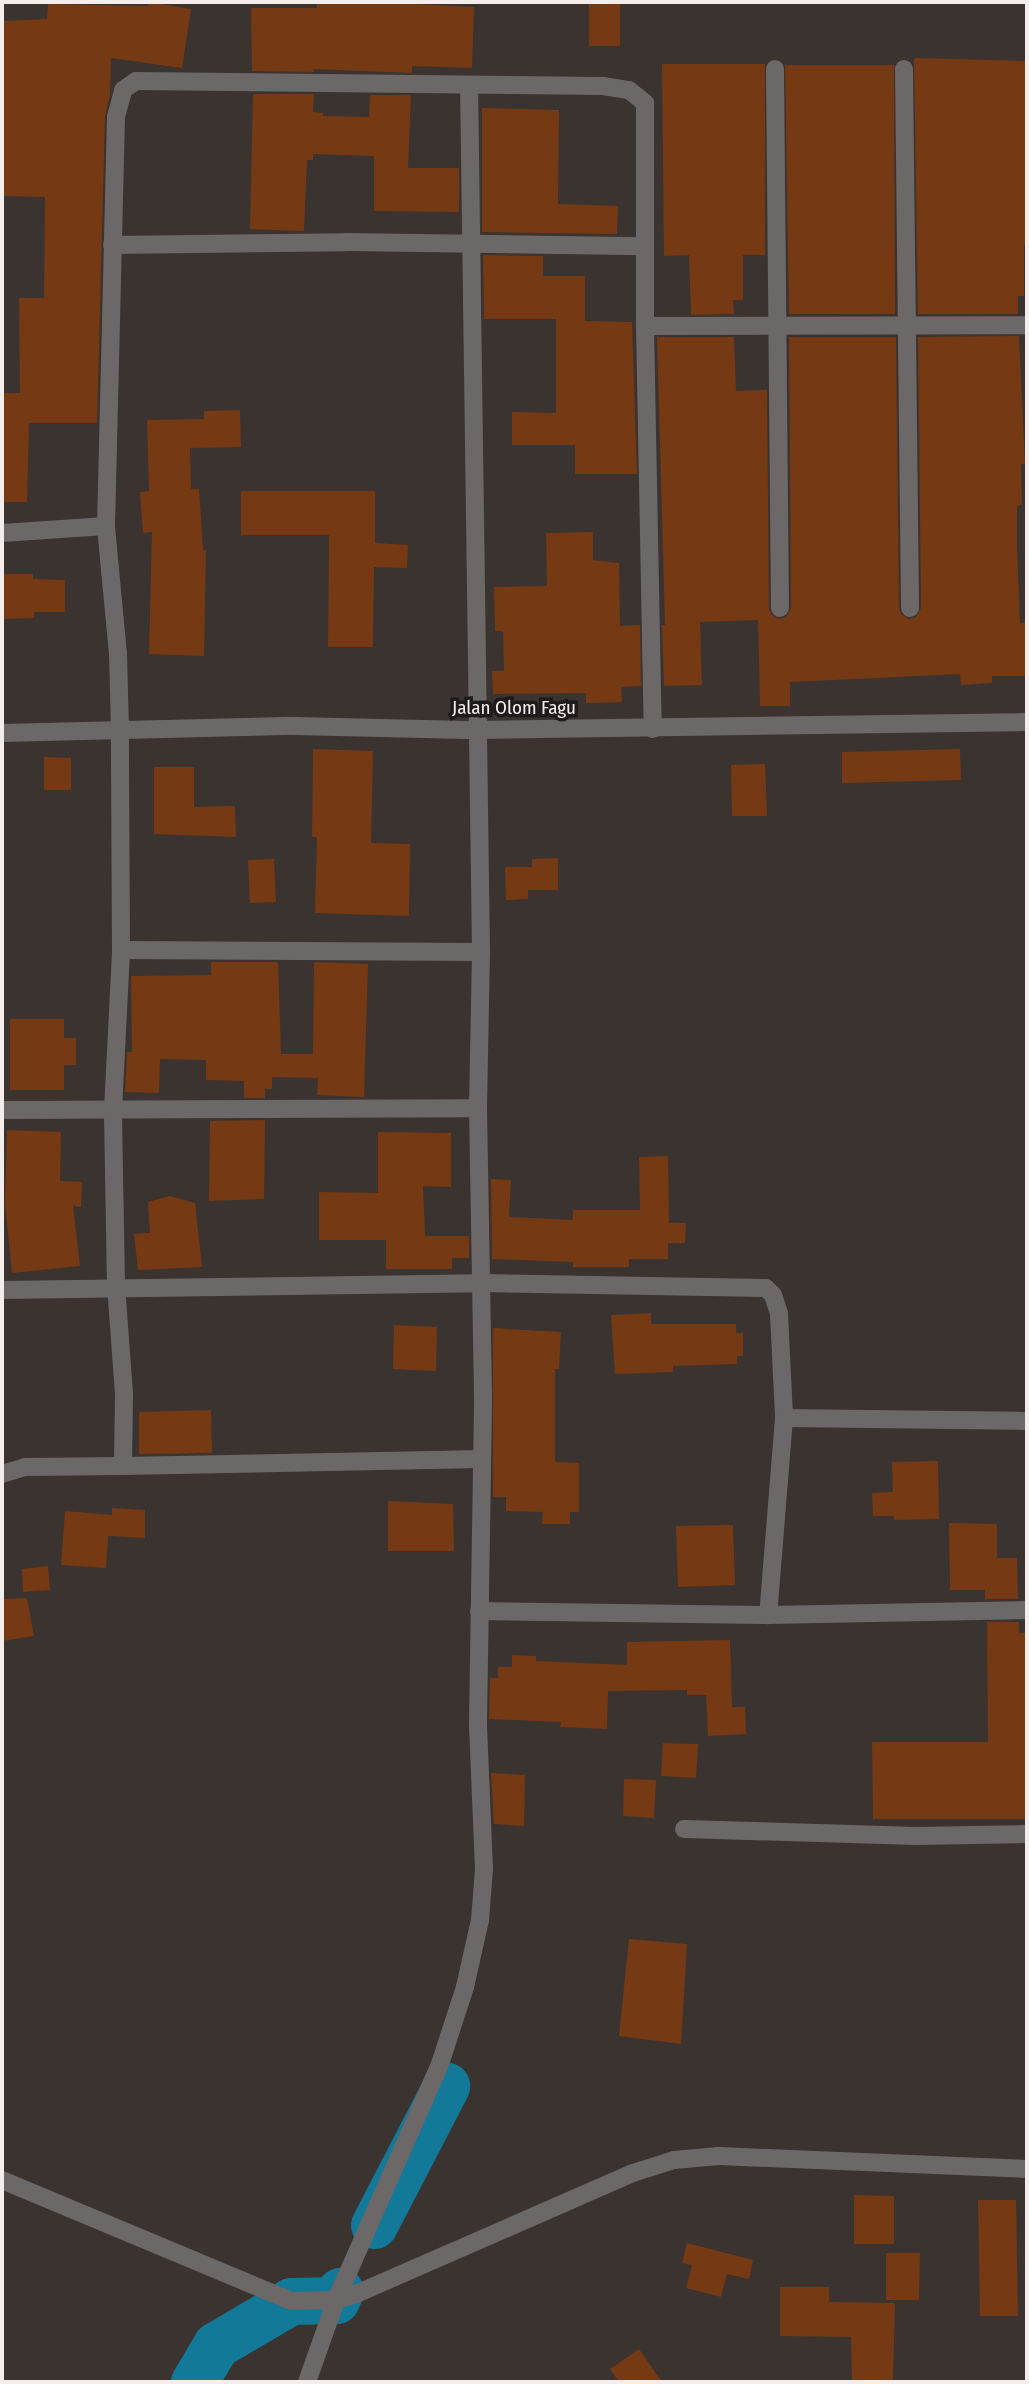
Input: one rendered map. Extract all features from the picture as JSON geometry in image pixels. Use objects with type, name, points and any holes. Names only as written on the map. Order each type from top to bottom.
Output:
[{"type":"street","points":[[775,69],[780,608]]},
{"type":"street","points":[[904,69],[910,608]]},
{"type":"street","points":[[122,1466],[124,1394],[116,1286],[113,1110],[121,950],[120,730],[118,654],[106,526],[112,245],[118,100],[124,90],[136,81],[603,86],[629,90],[645,103],[645,326],[653,729]]},
{"type":"street","points":[[307,2382],[336,2300],[440,2064],[466,1987],[480,1920],[484,1869],[478,1723],[482,1459],[478,1108],[481,952],[469,85]]},
{"type":"street","points":[[112,245],[471,243],[645,246]]},
{"type":"street","points":[[645,326],[1027,325]]},
{"type":"street","points":[[2,533],[106,526]]},
{"type":"street","name":"Jalan Olom Fagu","points":[[2,733],[295,726],[477,730],[1027,722]]},
{"type":"street","points":[[121,950],[481,952]]},
{"type":"street","points":[[2,1110],[478,1108]]},
{"type":"street","points":[[2,1290],[116,1286],[480,1283],[748,1285],[766,1288],[774,1295],[779,1314],[784,1418],[768,1615]]},
{"type":"street","points":[[784,1418],[1027,1421]]},
{"type":"street","points":[[2,1474],[25,1467],[482,1459]]},
{"type":"street","points":[[479,1611],[768,1615],[1027,1610]]},
{"type":"street","points":[[684,1829],[916,1836],[1027,1834]]},
{"type":"street","points":[[2,2180],[292,2301],[336,2300],[411,2272],[634,2173],[674,2160],[719,2156],[1027,2169]]},
{"type":"building","points":[[148,2],[191,9],[182,68],[111,58],[110,94],[105,117],[97,423],[29,423],[27,502],[2,502],[2,393],[20,393],[19,298],[44,298],[45,197],[2,196],[2,21],[47,19],[48,4],[148,6]]},
{"type":"building","points":[[374,2],[474,7],[472,68],[412,66],[412,73],[314,69],[314,72],[252,71],[251,8],[317,8],[317,3]]},
{"type":"building","points":[[589,2],[620,3],[620,46],[589,46]]},
{"type":"building","points":[[914,58],[1027,61],[1027,245],[1024,245],[1024,296],[1018,296],[1018,314],[918,314]]},
{"type":"building","points":[[662,64],[765,64],[765,255],[743,255],[743,300],[733,300],[734,314],[691,315],[689,255],[664,256]]},
{"type":"building","points":[[785,65],[894,65],[895,314],[789,314]]},
{"type":"building","points":[[253,94],[314,94],[313,112],[323,113],[323,116],[369,117],[370,95],[411,95],[408,168],[459,168],[459,212],[374,211],[374,156],[313,154],[313,160],[307,160],[304,231],[250,229]]},
{"type":"building","points":[[482,108],[559,110],[558,204],[618,206],[617,234],[482,232]]},
{"type":"building","points":[[483,255],[543,256],[543,276],[585,276],[585,321],[632,322],[637,474],[575,474],[575,445],[512,445],[512,412],[556,413],[556,319],[484,319]]},
{"type":"building","points":[[1019,336],[1025,464],[1021,464],[1022,505],[1017,506],[1017,545],[1020,623],[1027,622],[1027,676],[992,676],[992,683],[961,685],[960,674],[790,682],[790,706],[760,706],[758,620],[700,622],[702,685],[664,686],[662,625],[665,625],[657,337],[734,337],[736,391],[767,390],[769,608],[771,614],[779,619],[786,617],[791,608],[789,337],[896,337],[899,608],[901,614],[909,619],[916,617],[921,608],[918,337]]},
{"type":"building","points":[[240,410],[241,447],[190,448],[191,489],[199,489],[203,550],[206,550],[204,656],[149,654],[152,532],[143,533],[140,492],[149,491],[147,420],[204,419],[204,411]]},
{"type":"building","points":[[241,491],[375,491],[375,543],[408,545],[407,568],[374,567],[373,647],[328,647],[329,535],[241,535]]},
{"type":"building","points":[[593,532],[593,560],[619,563],[620,626],[640,625],[641,686],[621,687],[622,702],[586,703],[586,693],[493,694],[492,671],[504,671],[503,631],[495,631],[494,587],[547,586],[546,533]]},
{"type":"building","points":[[2,574],[33,574],[33,579],[65,580],[65,612],[34,612],[34,618],[2,619]]},
{"type":"building","points":[[313,749],[373,751],[371,843],[410,844],[409,916],[315,913],[317,837],[312,837]]},
{"type":"building","points":[[960,749],[961,780],[842,783],[842,752]]},
{"type":"building","points":[[44,757],[71,758],[71,790],[44,790]]},
{"type":"building","points":[[765,764],[767,816],[732,816],[731,765]]},
{"type":"building","points":[[154,767],[194,767],[194,807],[235,806],[236,837],[154,834]]},
{"type":"building","points":[[558,858],[558,890],[528,890],[528,899],[506,900],[505,867],[532,867],[532,859]]},
{"type":"building","points":[[274,859],[276,902],[250,903],[248,860]]},
{"type":"building","points":[[211,962],[278,962],[281,1054],[313,1054],[314,962],[368,964],[364,1097],[317,1095],[318,1078],[272,1077],[272,1089],[265,1089],[265,1098],[244,1098],[244,1081],[206,1080],[206,1060],[160,1059],[159,1093],[125,1092],[127,1052],[132,1052],[131,976],[211,975]]},
{"type":"building","points":[[10,1019],[64,1019],[64,1038],[76,1038],[76,1065],[64,1065],[64,1090],[10,1090]]},
{"type":"building","points":[[265,1120],[264,1199],[209,1201],[210,1121]]},
{"type":"building","points":[[7,1130],[61,1132],[60,1181],[82,1182],[81,1207],[73,1206],[80,1266],[12,1273],[5,1204]]},
{"type":"building","points":[[378,1132],[451,1133],[451,1187],[423,1186],[425,1236],[469,1236],[469,1258],[452,1258],[452,1269],[386,1269],[386,1240],[319,1240],[319,1192],[378,1193]]},
{"type":"building","points":[[668,1156],[669,1223],[686,1223],[685,1243],[668,1243],[668,1259],[629,1259],[629,1267],[573,1267],[573,1262],[492,1259],[491,1179],[511,1180],[509,1217],[573,1220],[573,1210],[640,1210],[639,1157]]},
{"type":"building","points":[[170,1196],[195,1203],[202,1267],[138,1270],[134,1234],[150,1233],[148,1202]]},
{"type":"building","points":[[651,1313],[651,1324],[736,1324],[736,1333],[743,1333],[743,1356],[737,1356],[737,1364],[673,1366],[673,1372],[615,1374],[611,1315]]},
{"type":"building","points":[[394,1325],[437,1327],[436,1371],[393,1369]]},
{"type":"building","points":[[493,1328],[561,1332],[559,1369],[555,1369],[555,1462],[579,1463],[579,1512],[570,1512],[570,1524],[542,1524],[543,1512],[506,1511],[506,1497],[493,1497]]},
{"type":"building","points":[[211,1410],[212,1453],[139,1454],[139,1412]]},
{"type":"building","points":[[938,1461],[939,1519],[894,1520],[894,1516],[873,1516],[872,1493],[893,1492],[892,1462]]},
{"type":"building","points":[[388,1501],[453,1504],[454,1551],[388,1551]]},
{"type":"building","points":[[112,1508],[145,1510],[145,1538],[108,1536],[106,1568],[61,1565],[65,1511],[112,1515]]},
{"type":"building","points":[[949,1523],[997,1524],[997,1558],[1017,1558],[1018,1599],[985,1599],[985,1590],[950,1590]]},
{"type":"building","points":[[733,1525],[735,1585],[678,1587],[676,1526]]},
{"type":"building","points":[[48,1566],[50,1590],[23,1592],[22,1569]]},
{"type":"building","points":[[27,1598],[34,1636],[2,1641],[2,1599]]},
{"type":"building","points":[[987,1622],[1019,1622],[1019,1633],[1027,1633],[1025,1819],[873,1819],[872,1742],[988,1742]]},
{"type":"building","points":[[730,1640],[732,1707],[745,1707],[746,1734],[708,1736],[706,1695],[687,1695],[687,1690],[608,1691],[607,1729],[560,1727],[561,1722],[489,1719],[490,1678],[498,1678],[498,1667],[512,1667],[512,1655],[536,1656],[536,1661],[627,1665],[627,1642]]},
{"type":"building","points":[[663,1743],[698,1744],[696,1778],[661,1776]]},
{"type":"building","points":[[491,1773],[525,1775],[524,1826],[494,1824]]},
{"type":"building","points":[[624,1779],[656,1780],[654,1818],[623,1816]]},
{"type":"building","points":[[629,1939],[687,1944],[681,2044],[619,2036]]},
{"type":"building","points":[[854,2195],[894,2196],[894,2244],[854,2244]]},
{"type":"building","points":[[978,2200],[1016,2200],[1018,2316],[980,2316]]},
{"type":"building","points":[[687,2243],[753,2260],[749,2279],[727,2274],[721,2297],[686,2288],[692,2265],[682,2263]]},
{"type":"building","points":[[886,2253],[920,2253],[919,2300],[886,2300]]},
{"type":"building","points":[[780,2287],[829,2287],[829,2302],[895,2303],[893,2382],[852,2382],[851,2337],[780,2336]]},
{"type":"building","points":[[639,2349],[662,2382],[619,2382],[610,2369]]},
{"type":"waterway","points":[[374,2225],[446,2086]]},
{"type":"waterway","points":[[194,2382],[216,2345],[291,2301],[336,2300],[340,2291]]}]
